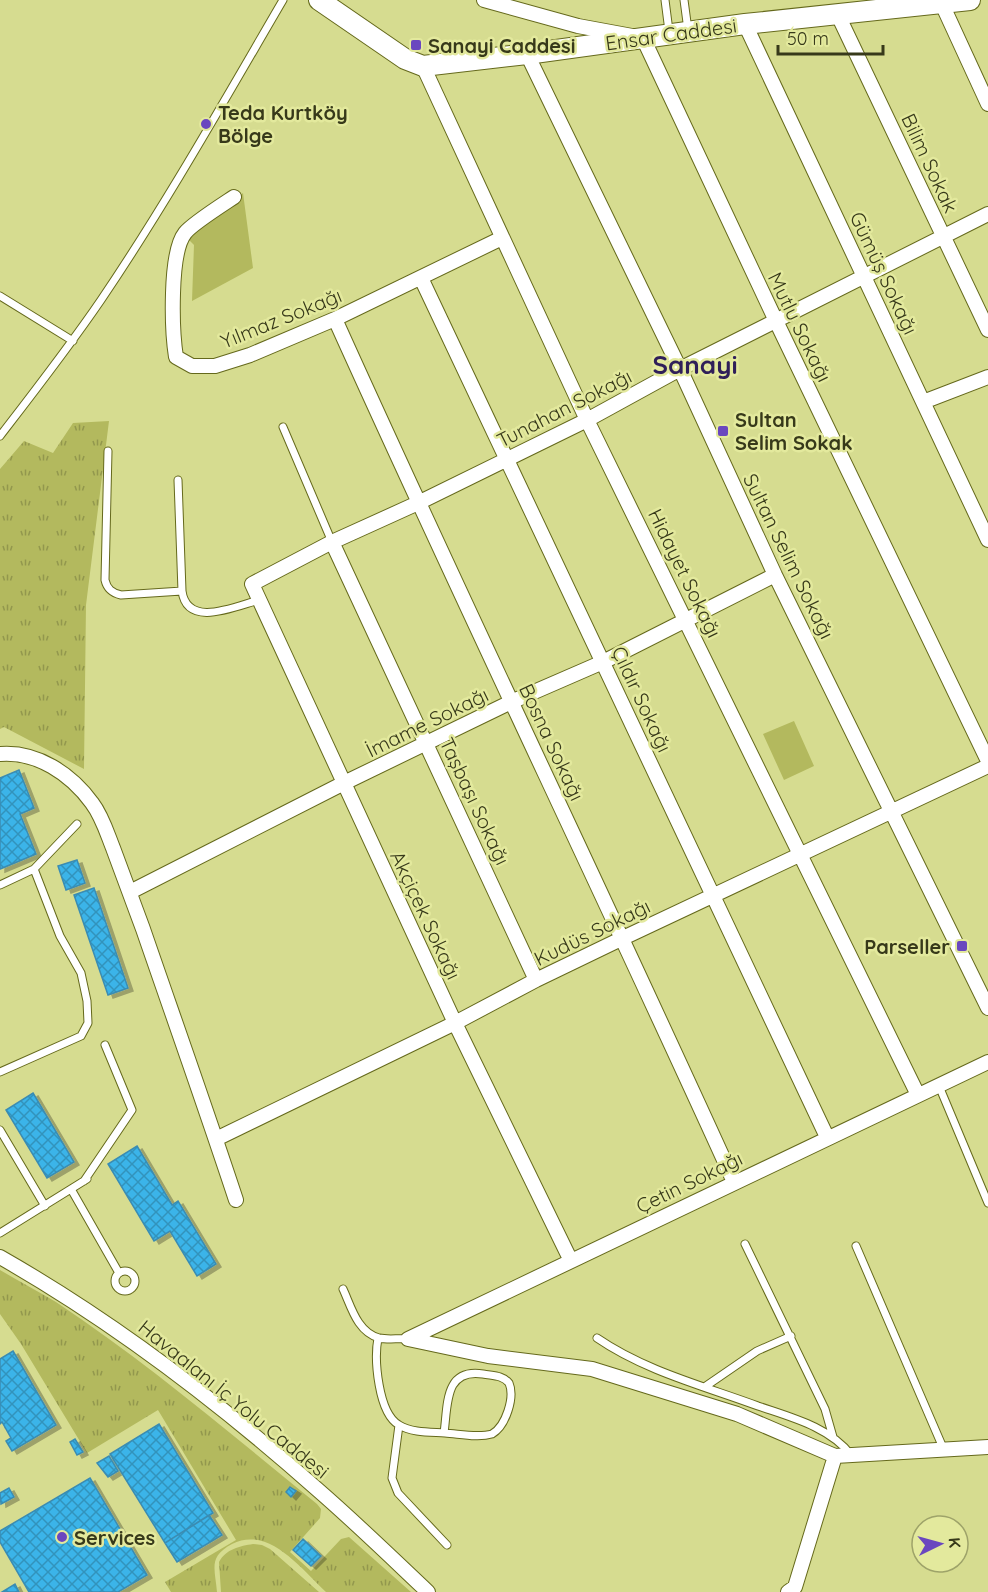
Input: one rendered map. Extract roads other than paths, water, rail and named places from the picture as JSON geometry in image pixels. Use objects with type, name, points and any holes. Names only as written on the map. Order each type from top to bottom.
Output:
[{"type":"street","points":[[319,0],[405,59],[423,66]]},
{"type":"street","points":[[484,0],[578,26],[643,38]]},
{"type":"street","name":"Ensar Caddesi","points":[[423,66],[912,3],[942,4],[970,0]]},
{"type":"street","points":[[942,4],[988,104]]},
{"type":"street","name":"Bilim Sokak","points":[[837,13],[988,330]]},
{"type":"street","name":"Gümüş Sokağı","points":[[745,24],[988,540]]},
{"type":"street","name":"Mutlu Sokağı","points":[[643,38],[776,321],[988,761]]},
{"type":"street","name":"Sultan Selim Sokağı","points":[[527,54],[680,369],[775,575],[988,1008]]},
{"type":"street","name":"Hidayet Sokağı","points":[[423,66],[587,420],[918,1095]]},
{"type":"street","name":"Yılmaz Sokağı","points":[[234,197],[184,234],[176,257],[172,290],[173,338],[176,357],[192,366],[214,366],[250,355],[335,319],[502,238]]},
{"type":"street","name":"Tunahan Sokağı","points":[[252,584],[332,542],[418,503],[587,420],[680,369],[988,214]]},
{"type":"street","name":"Çıldır Sokağı","points":[[421,278],[827,1137]]},
{"type":"street","name":"Bosna Sokağı","points":[[335,319],[418,503],[623,938],[734,1182]]},
{"type":"street","points":[[923,402],[988,377]]},
{"type":"street","name":"Taşbaşı Sokağı","points":[[332,542],[536,980]]},
{"type":"street","name":"İmame Sokağı","points":[[130,892],[344,783],[512,702],[603,662],[775,575]]},
{"type":"street","name":"Akçiçek Sokağı","points":[[252,584],[455,1023],[571,1261]]},
{"type":"street","points":[[0,754],[20,754],[39,759],[55,768],[83,793],[101,818],[130,892],[236,1200]]},
{"type":"street","name":"Kudüs Sokağı","points":[[216,1139],[455,1023],[536,980],[988,766]]},
{"type":"street","name":"Çetin Sokağı","points":[[408,1339],[988,1062]]},
{"type":"street","name":"Havaalanı İç Yolu Caddesi","points":[[0,1257],[94,1314],[180,1377],[318,1490],[428,1592]]},
{"type":"street","points":[[408,1339],[488,1356],[591,1369],[737,1414],[835,1455],[988,1447]]},
{"type":"street","points":[[794,1590],[835,1455]]},
{"type":"lane","points":[[1,432],[73,341],[102,298],[204,137],[284,0]]},
{"type":"lane","points":[[665,0],[679,33]]},
{"type":"lane","points":[[679,33],[684,0]]},
{"type":"lane","points":[[0,296],[73,341]]},
{"type":"lane","points":[[283,427],[332,542]]},
{"type":"lane","points":[[108,452],[106,584],[111,591],[121,595],[182,591]]},
{"type":"lane","points":[[178,480],[182,591],[186,605],[195,612],[207,613],[260,600]]},
{"type":"lane","points":[[0,885],[34,869],[77,824]]},
{"type":"lane","points":[[0,1072],[81,1036],[88,1023],[87,1001],[81,973],[60,936],[34,869]]},
{"type":"lane","points":[[84,1181],[132,1110],[105,1045]]},
{"type":"lane","points":[[939,1086],[988,1203]]},
{"type":"lane","points":[[0,1130],[45,1206]]},
{"type":"lane","points":[[0,1233],[94,1175]]},
{"type":"lane","points":[[71,1189],[119,1273]]},
{"type":"lane","points":[[745,1244],[825,1409],[833,1437]]},
{"type":"lane","points":[[856,1246],[944,1449]]},
{"type":"lane","points":[[343,1289],[356,1320],[362,1327],[378,1338],[408,1339]]},
{"type":"lane","points":[[706,1386],[757,1351],[791,1336]]},
{"type":"lane","points":[[378,1338],[375,1352],[387,1415],[399,1425],[415,1430],[444,1433],[483,1435],[496,1432],[503,1422],[511,1395],[509,1383],[501,1377],[476,1373],[460,1377],[452,1385],[444,1433]]},
{"type":"lane","points":[[597,1338],[640,1363],[797,1420],[833,1437],[851,1455]]},
{"type":"lane","points":[[399,1425],[392,1478],[398,1493],[447,1545]]},
{"type":"place","name":"Sanayi Caddesi","points":[[416,45]]},
{"type":"place","name":"Teda Kurtköy Bölge","points":[[206,124]]},
{"type":"place","name":"Sultan Selim Sokak","points":[[723,431]]},
{"type":"place","name":"Parseller","points":[[962,946]]},
{"type":"place","name":"Services","points":[[62,1537]]},
{"type":"district","name":"Sanayi","points":[[695,364]]}]
